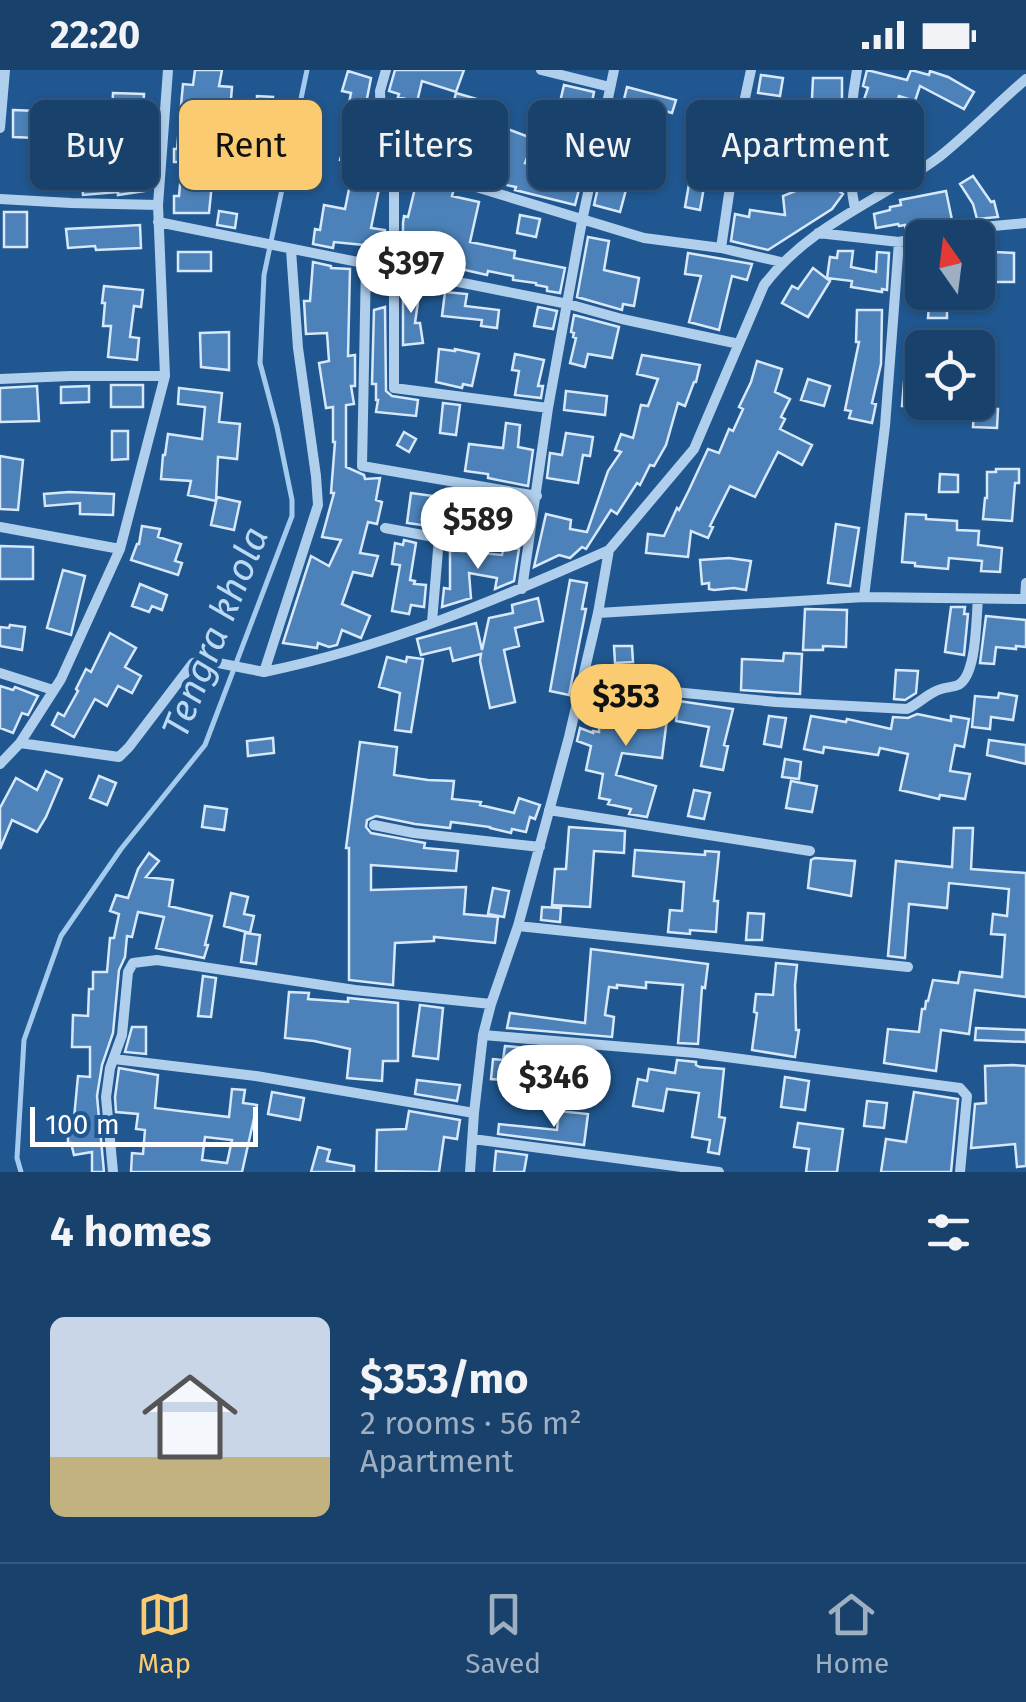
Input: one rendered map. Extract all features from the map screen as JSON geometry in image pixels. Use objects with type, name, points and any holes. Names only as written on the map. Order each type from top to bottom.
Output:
[{"type":"street","points":[[0,128],[4,70]]},
{"type":"street","points":[[0,764],[20,743],[61,679],[120,549],[165,376],[158,205],[168,70]]},
{"type":"street","points":[[380,100],[386,70]]},
{"type":"street","points":[[541,70],[610,88]]},
{"type":"street","points":[[522,589],[548,408],[614,70]]},
{"type":"street","points":[[722,248],[751,70]]},
{"type":"street","points":[[855,209],[850,147],[857,70]]},
{"type":"street","points":[[20,743],[118,757],[192,664],[203,660],[258,671],[316,660],[522,589],[609,550],[694,448],[764,284],[781,262],[818,232],[938,157],[1026,78]]},
{"type":"street","points":[[394,190],[394,388],[548,408]]},
{"type":"street","points":[[485,190],[644,238],[722,248],[781,262]]},
{"type":"street","points":[[0,199],[158,205]]},
{"type":"street","points":[[158,222],[568,304],[739,344]]},
{"type":"street","points":[[818,232],[899,242],[960,228],[1026,222]]},
{"type":"street","points":[[864,597],[885,426],[899,242]]},
{"type":"street","points":[[258,671],[318,505],[298,348],[292,250]]},
{"type":"street","points":[[366,264],[362,466],[536,496]]},
{"type":"street","points":[[0,379],[165,376]]},
{"type":"street","points":[[0,528],[120,549]]},
{"type":"street","points":[[386,528],[440,538],[432,622]]},
{"type":"street","points":[[470,1172],[483,1035],[550,810],[598,613],[609,550]]},
{"type":"street","points":[[598,613],[864,597],[1026,599],[1026,582]]},
{"type":"street","points":[[582,683],[776,702],[907,709],[966,679],[972,663],[978,599]]},
{"type":"street","points":[[0,673],[53,690]]},
{"type":"street","points":[[550,810],[810,852]]},
{"type":"street","points":[[374,826],[540,846]]},
{"type":"street","points":[[518,926],[908,968]]},
{"type":"street","points":[[113,1172],[106,1097],[110,1068],[122,1035],[128,972],[133,963],[157,960],[354,990],[491,1004]]},
{"type":"street","points":[[483,1035],[696,1053],[960,1088],[967,1096],[960,1172]]},
{"type":"street","points":[[114,1059],[256,1076],[474,1112]]},
{"type":"street","points":[[474,1139],[719,1172]]},
{"type":"building","points":[[195,70],[222,70],[219,86],[232,87],[231,99],[257,100],[182,100],[183,84],[193,85]]},
{"type":"building","points":[[395,70],[464,70],[456,92],[422,81],[417,100],[398,97],[399,94],[389,91]]},
{"type":"building","points":[[867,70],[907,80],[911,70],[929,75],[930,71],[974,92],[964,109],[920,86],[915,100],[899,96],[898,100],[864,100],[868,88],[863,86]]},
{"type":"building","points":[[348,71],[371,78],[367,100],[350,100],[351,93],[342,91]]},
{"type":"building","points":[[761,75],[783,78],[780,96],[758,93]]},
{"type":"building","points":[[813,78],[842,78],[842,100],[812,100]]},
{"type":"building","points":[[564,85],[594,92],[592,100],[560,100]]},
{"type":"building","points":[[627,87],[676,100],[672,113],[666,111],[666,100],[624,100]]},
{"type":"building","points":[[113,93],[144,94],[144,100],[113,100]]},
{"type":"building","points":[[456,93],[477,99],[477,100],[454,100]]},
{"type":"building","points":[[13,110],[30,111],[30,138],[13,137]]},
{"type":"building","points":[[179,127],[179,162],[174,162]]},
{"type":"building","points":[[508,129],[528,137],[528,190],[579,190],[575,205],[515,190],[516,187],[508,185]]},
{"type":"building","points":[[973,176],[994,201],[998,217],[977,219],[960,184]]},
{"type":"building","points":[[83,190],[145,191],[118,195],[83,195]]},
{"type":"building","points":[[180,190],[211,190],[209,213],[174,213],[174,196],[179,196]]},
{"type":"building","points":[[349,190],[379,190],[371,228],[385,230],[385,247],[334,242],[333,248],[313,244],[324,205],[345,209]]},
{"type":"building","points":[[415,190],[454,190],[452,196],[479,202],[470,242],[515,251],[514,258],[565,268],[560,293],[547,291],[547,287],[536,283],[513,280],[513,276],[488,271],[487,275],[404,256],[403,223],[404,216],[408,217]]},
{"type":"building","points":[[597,190],[626,190],[620,212],[594,205]]},
{"type":"building","points":[[688,190],[703,190],[700,210],[685,207]]},
{"type":"building","points":[[798,190],[839,190],[843,194],[832,209],[768,250],[731,241],[735,214],[749,217],[750,210],[785,215],[783,196]]},
{"type":"building","points":[[946,191],[952,220],[905,220],[905,225],[876,228],[874,214],[901,205],[900,200]]},
{"type":"building","points":[[219,211],[237,214],[235,228],[217,225]]},
{"type":"building","points":[[4,212],[27,212],[27,247],[4,247]]},
{"type":"building","points":[[520,215],[540,219],[536,237],[517,233]]},
{"type":"building","points":[[140,225],[141,248],[68,248],[66,229]]},
{"type":"building","points":[[588,237],[609,241],[604,270],[639,278],[634,306],[623,304],[622,310],[577,297]]},
{"type":"building","points":[[838,251],[853,251],[851,267],[876,272],[877,252],[889,253],[887,290],[851,287],[852,281],[827,278],[830,257],[837,258]]},
{"type":"building","points":[[178,252],[211,252],[211,271],[178,271]]},
{"type":"building","points":[[995,252],[1014,253],[1014,282],[995,282]]},
{"type":"building","points":[[688,253],[752,264],[747,280],[732,276],[719,330],[689,322],[701,276],[685,274]]},
{"type":"building","points":[[313,262],[350,269],[348,356],[355,355],[355,386],[351,386],[354,404],[346,405],[346,467],[365,479],[380,478],[376,500],[382,502],[377,524],[368,522],[360,553],[378,556],[372,576],[353,572],[342,604],[370,616],[361,638],[342,630],[337,645],[318,643],[317,648],[283,643],[311,556],[329,566],[341,540],[322,537],[334,493],[335,442],[333,407],[326,408],[319,363],[329,361],[327,333],[306,334],[304,301],[310,301]]},
{"type":"building","points":[[813,268],[830,281],[808,317],[782,303],[792,286],[798,289]]},
{"type":"building","points":[[403,285],[420,288],[415,323],[420,323],[423,343],[403,345]]},
{"type":"building","points":[[104,286],[143,290],[141,307],[134,306],[130,337],[139,338],[137,360],[108,357],[111,326],[103,326]]},
{"type":"building","points":[[445,292],[467,294],[465,306],[499,310],[497,328],[481,326],[482,320],[442,316]]},
{"type":"building","points":[[385,307],[386,391],[392,396],[418,400],[416,416],[376,412],[376,384],[372,384],[374,310]]},
{"type":"building","points":[[538,307],[557,311],[553,329],[534,326]]},
{"type":"building","points":[[857,310],[882,310],[881,364],[872,403],[876,404],[872,423],[849,418],[851,411],[845,410],[859,342]]},
{"type":"building","points":[[929,310],[947,310],[947,318],[928,318]]},
{"type":"building","points":[[574,315],[619,327],[612,358],[588,354],[585,367],[570,363],[576,338],[571,332]]},
{"type":"building","points":[[229,332],[229,370],[201,367],[200,333]]},
{"type":"building","points":[[439,349],[479,354],[472,386],[463,384],[462,388],[436,382]]},
{"type":"building","points":[[515,354],[544,360],[538,386],[543,386],[541,398],[515,395],[519,371],[512,370]]},
{"type":"building","points":[[642,355],[700,365],[685,406],[678,403],[666,445],[617,514],[611,510],[586,549],[582,547],[570,558],[559,555],[534,567],[546,514],[571,520],[570,529],[587,532],[608,471],[621,452],[615,450],[621,434],[633,438],[641,405],[648,406],[658,379],[637,374]]},
{"type":"building","points":[[757,361],[782,369],[775,392],[790,399],[780,429],[812,445],[802,465],[778,452],[755,497],[730,486],[708,538],[691,531],[688,557],[646,553],[648,534],[664,536],[708,449],[719,453],[729,429],[733,431]]},
{"type":"building","points":[[808,379],[830,386],[824,406],[801,400]]},
{"type":"building","points":[[111,385],[143,385],[143,407],[111,407]]},
{"type":"building","points":[[37,386],[39,421],[0,422],[0,388]]},
{"type":"building","points":[[89,386],[89,402],[61,403],[61,387]]},
{"type":"building","points":[[179,388],[222,393],[219,422],[240,424],[237,459],[218,457],[216,501],[188,495],[191,481],[161,479],[168,434],[202,439],[205,407],[178,404]]},
{"type":"building","points":[[566,391],[607,396],[605,415],[564,410]]},
{"type":"building","points":[[443,403],[460,405],[456,435],[440,433]]},
{"type":"building","points":[[998,409],[997,428],[973,427],[973,420],[995,420]]},
{"type":"building","points":[[506,423],[520,425],[518,447],[533,450],[528,486],[465,471],[469,444],[503,448]]},
{"type":"building","points":[[112,431],[128,431],[128,459],[112,460]]},
{"type":"building","points":[[404,432],[416,439],[409,452],[397,445]]},
{"type":"building","points":[[566,433],[593,437],[590,456],[583,455],[578,483],[547,478],[550,453],[562,455]]},
{"type":"building","points":[[0,456],[23,460],[18,510],[0,509]]},
{"type":"building","points":[[1019,469],[1012,521],[983,519],[987,472]]},
{"type":"building","points":[[940,474],[958,475],[958,492],[939,492]]},
{"type":"building","points":[[411,493],[441,497],[437,527],[407,523]]},
{"type":"building","points":[[44,494],[114,494],[113,515],[80,514],[80,503],[45,506]]},
{"type":"building","points":[[217,497],[240,502],[234,530],[211,525]]},
{"type":"building","points":[[485,500],[504,502],[502,527],[482,525]]},
{"type":"building","points":[[906,514],[957,521],[957,530],[979,531],[978,545],[1002,548],[1000,572],[981,571],[982,561],[949,558],[948,569],[902,562]]},
{"type":"building","points":[[836,524],[859,528],[850,586],[828,583]]},
{"type":"building","points":[[142,526],[160,529],[158,537],[181,544],[175,561],[182,563],[178,575],[131,560]]},
{"type":"building","points":[[404,540],[416,543],[410,580],[426,585],[424,607],[411,605],[409,614],[392,611],[400,565],[392,564],[395,543],[403,545]]},
{"type":"building","points":[[0,546],[33,547],[33,579],[0,579]]},
{"type":"building","points":[[504,546],[519,549],[514,581],[495,589],[497,578],[469,573],[471,598],[442,607],[444,588],[450,589],[450,550],[502,555]]},
{"type":"building","points":[[700,560],[751,561],[746,590],[714,590],[709,589],[709,583],[702,584]]},
{"type":"building","points":[[63,570],[85,576],[71,635],[47,628]]},
{"type":"building","points":[[570,580],[587,583],[582,609],[586,609],[569,695],[550,691]]},
{"type":"building","points":[[140,584],[167,595],[162,610],[152,606],[149,612],[132,606]]},
{"type":"building","points":[[538,598],[543,621],[515,628],[519,646],[504,650],[515,702],[490,708],[481,654],[453,661],[450,648],[421,655],[417,639],[476,623],[482,650],[489,618],[513,613],[512,605]]},
{"type":"building","points":[[951,607],[965,607],[964,614],[968,614],[964,655],[945,652]]},
{"type":"building","points":[[805,609],[847,610],[846,647],[803,650]]},
{"type":"building","points":[[986,616],[1026,620],[1026,647],[996,647],[994,664],[980,663]]},
{"type":"building","points":[[0,627],[25,627],[22,650],[0,646]]},
{"type":"building","points":[[110,633],[136,648],[125,667],[141,676],[132,693],[118,686],[107,706],[95,699],[74,737],[52,725],[58,713],[64,716],[86,669],[91,672]]},
{"type":"building","points":[[614,646],[632,646],[633,662],[615,663]]},
{"type":"building","points":[[784,653],[802,654],[800,694],[741,690],[742,659],[783,661]]},
{"type":"building","points":[[387,657],[406,662],[407,657],[423,659],[411,732],[395,730],[400,693],[379,687]]},
{"type":"building","points":[[896,670],[918,671],[916,693],[905,700],[894,699]]},
{"type":"building","points":[[0,686],[38,696],[28,715],[22,713],[13,733],[0,728]]},
{"type":"building","points":[[999,693],[1017,696],[1013,720],[991,717],[990,729],[972,727],[975,696],[998,698]]},
{"type":"building","points":[[612,695],[651,698],[651,707],[668,711],[662,758],[622,753],[616,775],[656,786],[647,817],[629,814],[631,809],[599,798],[603,774],[586,770],[591,746],[577,741],[580,728],[599,732],[600,711],[611,712]]},
{"type":"building","points":[[679,701],[733,709],[724,745],[728,746],[723,770],[701,766],[709,727],[676,721]]},
{"type":"building","points":[[917,714],[951,721],[951,716],[969,719],[964,747],[955,745],[950,771],[970,774],[965,799],[940,795],[939,799],[900,790],[908,754],[880,748],[878,755],[824,747],[823,753],[804,749],[811,716],[891,729],[893,717]]},
{"type":"building","points":[[769,716],[786,718],[781,747],[764,744]]},
{"type":"building","points":[[273,738],[274,753],[248,756],[247,741]]},
{"type":"building","points":[[989,740],[1026,745],[1026,764],[987,755]]},
{"type":"building","points":[[360,742],[397,747],[394,775],[454,781],[452,799],[481,802],[480,805],[514,813],[519,798],[540,805],[535,819],[530,817],[526,832],[451,822],[450,828],[376,816],[367,820],[366,827],[371,833],[425,843],[424,848],[458,851],[456,871],[371,865],[371,890],[466,887],[464,914],[498,917],[495,943],[434,937],[434,941],[395,943],[393,985],[349,980],[346,848]]},
{"type":"building","points":[[785,759],[801,762],[799,779],[782,777]]},
{"type":"building","points":[[46,771],[62,779],[46,817],[37,832],[12,820],[0,849],[0,808],[16,778],[37,790]]},
{"type":"building","points":[[99,776],[116,783],[107,805],[90,798]]},
{"type":"building","points":[[791,781],[817,786],[812,812],[786,808]]},
{"type":"building","points":[[694,790],[710,793],[704,819],[688,816]]},
{"type":"building","points":[[205,806],[227,809],[224,830],[202,827]]},
{"type":"building","points":[[569,827],[625,831],[624,853],[594,851],[590,907],[552,905],[555,869],[566,869]]},
{"type":"building","points":[[954,828],[973,828],[971,869],[1026,873],[1026,997],[975,990],[969,1034],[941,1030],[936,1071],[884,1063],[888,1029],[919,1032],[922,1009],[933,980],[958,983],[960,972],[1002,977],[1005,935],[991,934],[993,914],[1007,916],[1009,889],[949,883],[947,908],[909,904],[905,958],[888,956],[896,861],[952,867]]},
{"type":"building","points":[[635,850],[705,855],[705,851],[719,852],[714,901],[718,901],[716,932],[668,932],[670,910],[682,911],[684,882],[633,876]]},
{"type":"building","points":[[149,853],[159,861],[146,877],[173,880],[169,906],[212,916],[208,945],[204,958],[156,948],[164,917],[138,912],[119,970],[113,1033],[97,1096],[104,1172],[92,1172],[92,1152],[74,1155],[68,1131],[55,1131],[55,1118],[74,1118],[78,1076],[90,1077],[90,1047],[72,1047],[73,1015],[88,1016],[93,972],[107,972],[110,938],[114,938],[119,914],[110,911],[116,895],[128,898],[138,869]]},
{"type":"building","points":[[811,860],[855,861],[851,896],[808,888]]},
{"type":"building","points":[[493,888],[509,891],[504,917],[488,914]]},
{"type":"building","points":[[231,893],[248,897],[244,914],[254,916],[250,933],[224,926]]},
{"type":"building","points":[[542,907],[561,908],[560,922],[541,920]]},
{"type":"building","points":[[748,913],[764,914],[762,940],[746,940]]},
{"type":"building","points":[[245,933],[260,935],[256,964],[241,962]]},
{"type":"building","points":[[591,949],[708,964],[705,988],[702,987],[698,1044],[678,1043],[683,985],[646,982],[646,988],[609,987],[605,1015],[614,1017],[612,1037],[507,1028],[510,1013],[585,1023]]},
{"type":"building","points":[[776,963],[797,965],[799,1030],[795,1057],[752,1050],[756,994],[773,995]]},
{"type":"building","points":[[203,976],[216,978],[211,1017],[198,1016]]},
{"type":"building","points":[[289,992],[309,993],[308,999],[398,1003],[398,1061],[383,1061],[382,1081],[347,1078],[350,1049],[285,1038]]},
{"type":"building","points":[[420,1005],[443,1008],[438,1059],[413,1056]]},
{"type":"building","points":[[132,1027],[146,1027],[146,1054],[125,1052]]},
{"type":"building","points":[[976,1028],[1026,1030],[1026,1042],[975,1040]]},
{"type":"building","points":[[505,1046],[575,1052],[573,1065],[567,1065],[564,1085],[491,1079],[493,1059],[503,1060]]},
{"type":"building","points":[[677,1060],[724,1069],[719,1117],[725,1118],[719,1154],[708,1152],[710,1140],[692,1137],[699,1093],[667,1089],[663,1111],[633,1106],[638,1079],[647,1081],[649,1069],[675,1073]]},
{"type":"building","points":[[985,1066],[1026,1066],[1026,1166],[1017,1167],[1015,1144],[971,1148],[975,1104],[986,1103]]},
{"type":"building","points":[[119,1068],[158,1075],[155,1108],[229,1117],[232,1089],[245,1090],[243,1103],[257,1105],[242,1172],[131,1172],[132,1153],[143,1154],[145,1130],[136,1129],[138,1114],[116,1112]],"holes":[[[205,1137],[232,1140],[227,1163],[202,1160]]]},
{"type":"building","points":[[785,1077],[809,1081],[805,1110],[781,1107]]},
{"type":"building","points":[[417,1080],[460,1085],[457,1101],[415,1094]]},
{"type":"building","points":[[272,1092],[304,1098],[300,1120],[268,1114]]},
{"type":"building","points":[[914,1092],[958,1099],[951,1172],[881,1172],[886,1139],[906,1142]]},
{"type":"building","points":[[867,1101],[887,1103],[884,1128],[864,1126]]},
{"type":"building","points":[[409,1111],[460,1120],[457,1139],[444,1137],[439,1172],[376,1171],[377,1130],[406,1129]]},
{"type":"building","points":[[559,1111],[588,1114],[584,1145],[498,1134],[499,1124],[557,1130]]},
{"type":"building","points":[[798,1123],[843,1129],[837,1172],[806,1172],[809,1149],[794,1147]]},
{"type":"building","points":[[318,1147],[330,1150],[327,1161],[354,1166],[354,1172],[311,1172]]},
{"type":"building","points":[[496,1151],[527,1155],[524,1172],[494,1172]]},
{"type":"waterway","name":"Tengra khola","points":[[21,1172],[17,1158],[24,1040],[61,936],[121,849],[205,745],[292,516],[277,427],[260,363],[264,275],[307,70]]}]
